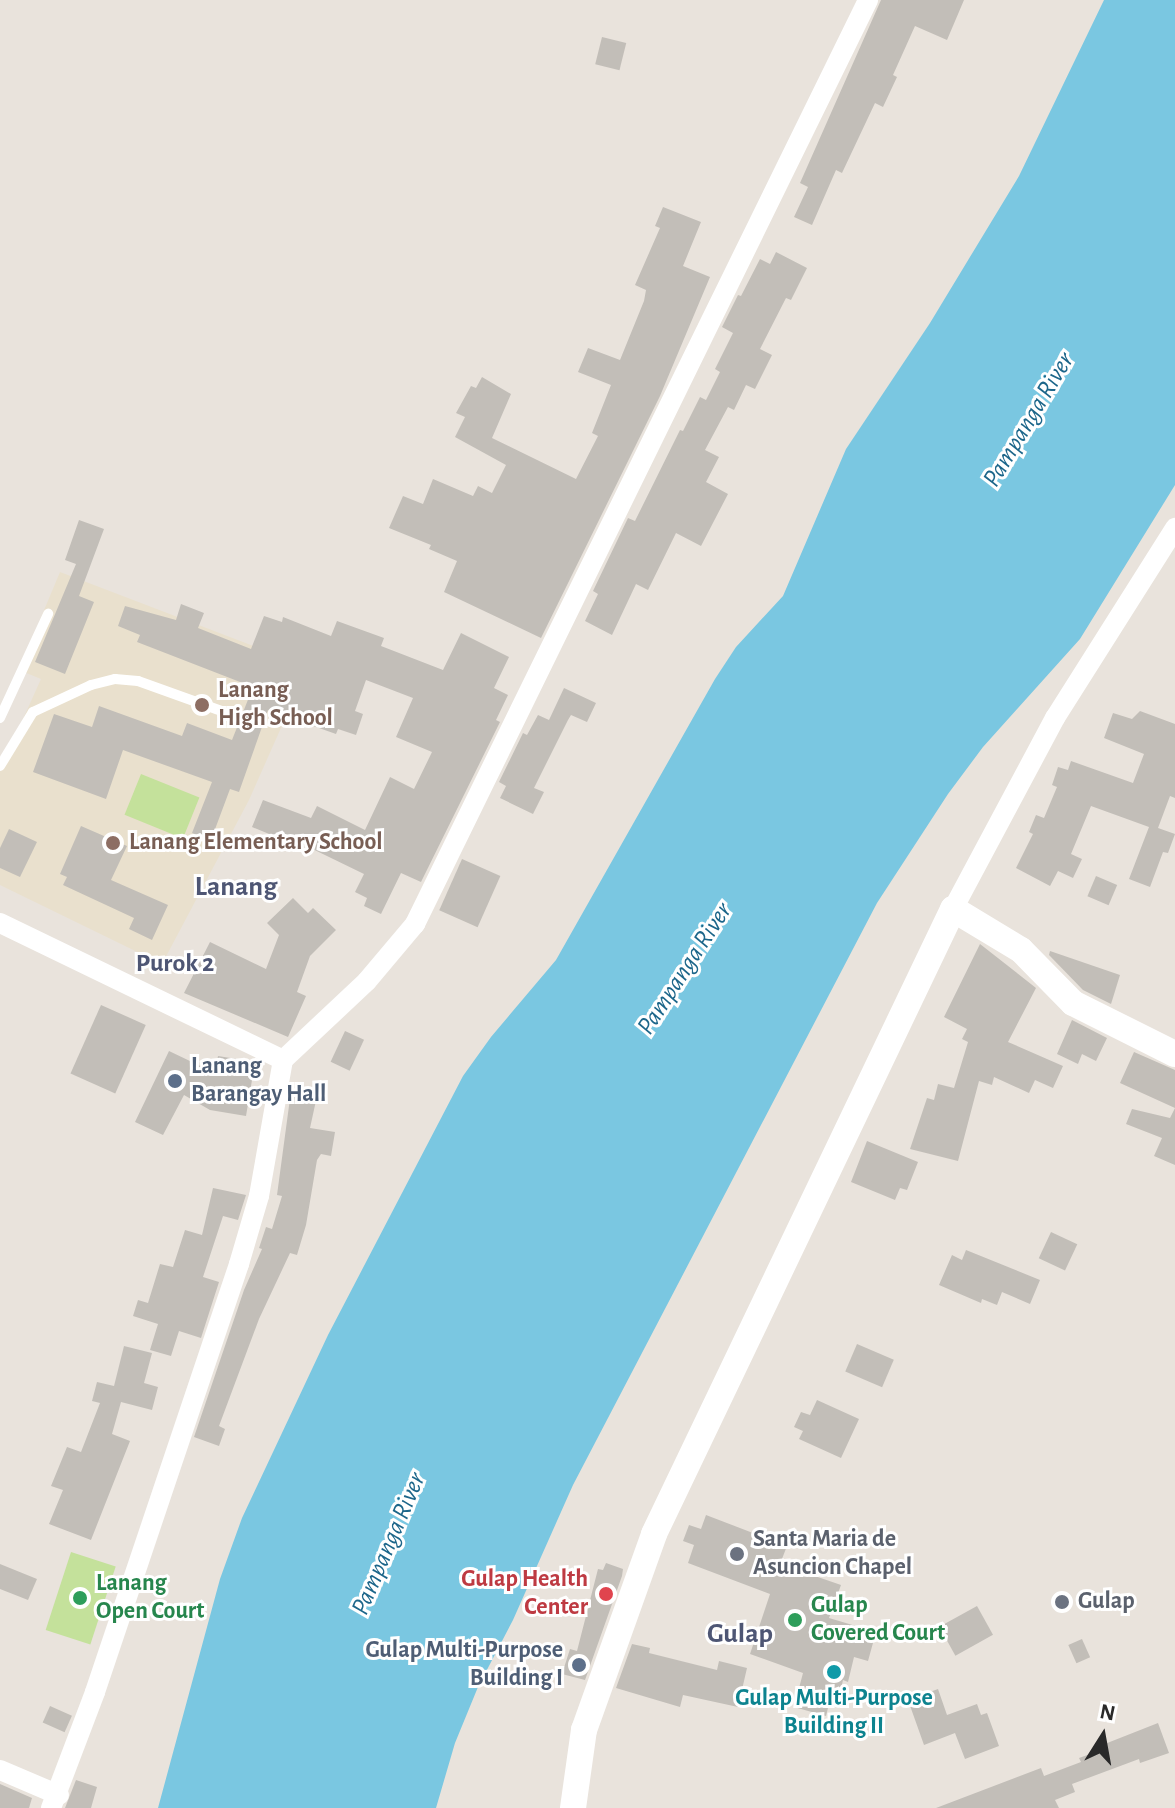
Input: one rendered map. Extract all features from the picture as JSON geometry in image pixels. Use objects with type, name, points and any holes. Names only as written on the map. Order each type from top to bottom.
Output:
[{"type":"street","points":[[0,1770],[55,1802],[239,1264],[259,1196],[283,1060],[367,981],[415,924],[868,0]]},
{"type":"street","points":[[573,1808],[584,1730],[654,1534],[743,1353],[844,1130],[953,909],[1055,718],[1175,528]]},
{"type":"street","points":[[953,909],[1021,950],[1073,1003],[1175,1054]]},
{"type":"street","points":[[0,923],[283,1060]]},
{"type":"lane","points":[[0,718],[48,614]]},
{"type":"lane","points":[[0,766],[33,712],[91,685],[115,679],[138,681],[224,712]]},
{"type":"shaded area","points":[[60,572],[308,667],[249,800],[162,964],[0,885],[0,770],[41,679],[19,670]]},
{"type":"green space","points":[[141,774],[199,798],[183,838],[125,815]]},
{"type":"green space","name":"Lanang Open Court","points":[[71,1552],[116,1567],[90,1645],[46,1630]]},
{"type":"water","name":"Pampanga River","points":[[1104,0],[1175,0],[1175,485],[1080,639],[983,747],[948,794],[877,903],[573,1485],[513,1620],[478,1687],[455,1743],[436,1808],[158,1808],[220,1579],[242,1518],[328,1335],[463,1076],[491,1037],[556,960],[715,679],[736,647],[783,596],[846,449],[930,323],[1019,176]]},
{"type":"building","points":[[881,0],[964,0],[947,40],[915,26],[893,75],[897,77],[883,107],[875,103],[842,173],[836,170],[812,225],[794,217],[808,187],[800,183]]},
{"type":"building","points":[[602,37],[626,43],[619,70],[595,64]]},
{"type":"building","points":[[663,207],[701,222],[683,266],[710,277],[660,396],[541,638],[444,592],[457,561],[429,549],[431,545],[389,528],[403,496],[423,504],[433,479],[473,496],[478,486],[492,493],[506,465],[455,437],[465,417],[456,413],[471,386],[476,388],[482,377],[511,394],[492,438],[576,479],[598,436],[592,433],[611,385],[578,372],[588,348],[620,360],[644,301],[646,290],[635,285],[660,228],[655,226]]},
{"type":"building","points":[[776,252],[807,268],[791,300],[786,298],[760,349],[772,355],[755,389],[746,385],[734,410],[728,407],[705,450],[719,457],[706,482],[728,494],[701,546],[676,533],[648,590],[636,584],[612,635],[585,621],[598,594],[593,591],[628,518],[635,521],[680,430],[683,431],[700,397],[706,400],[720,372],[715,369],[733,333],[722,327],[738,295],[741,296],[760,259],[770,264]]},
{"type":"building","points":[[79,520],[104,529],[79,596],[94,602],[65,674],[35,662],[76,564],[65,560]]},
{"type":"building","points":[[181,604],[204,613],[198,628],[251,649],[264,616],[282,622],[283,617],[331,636],[337,621],[384,638],[381,646],[443,670],[461,633],[509,657],[494,688],[508,695],[496,720],[500,722],[421,882],[401,873],[381,914],[364,906],[367,898],[355,892],[364,874],[292,839],[291,843],[252,827],[263,800],[311,818],[317,806],[365,830],[390,777],[414,789],[432,752],[396,737],[413,698],[366,680],[355,711],[363,714],[356,735],[338,729],[336,734],[268,710],[239,792],[230,789],[211,840],[192,833],[212,782],[123,750],[106,799],[33,772],[54,714],[92,727],[99,706],[182,736],[187,723],[232,740],[253,687],[137,642],[140,635],[118,626],[125,606],[176,620]]},
{"type":"building","points":[[564,688],[596,703],[587,722],[571,715],[568,720],[534,788],[544,792],[533,814],[500,798],[506,786],[499,782],[523,733],[527,735],[538,715],[549,720]]},
{"type":"building","points":[[1140,711],[1175,724],[1175,798],[1170,796],[1158,828],[1175,834],[1168,853],[1163,852],[1150,887],[1129,879],[1149,827],[1091,806],[1071,854],[1082,859],[1073,878],[1058,871],[1050,886],[1016,868],[1033,834],[1029,832],[1036,815],[1044,818],[1057,787],[1052,785],[1058,767],[1068,770],[1071,761],[1133,783],[1144,754],[1104,738],[1113,713],[1132,719]]},
{"type":"building","points":[[81,826],[127,846],[111,880],[168,905],[152,940],[129,929],[134,918],[63,885],[67,877],[60,874]]},
{"type":"building","points":[[9,829],[37,842],[20,877],[0,868],[0,848]]},
{"type":"building","points":[[462,859],[500,876],[478,927],[439,910]]},
{"type":"building","points":[[1096,876],[1117,885],[1109,905],[1087,896]]},
{"type":"building","points":[[293,898],[308,913],[313,908],[336,930],[310,956],[297,992],[306,996],[288,1037],[184,993],[210,942],[266,969],[279,935],[267,923]]},
{"type":"building","points":[[980,944],[1036,988],[1008,1042],[1063,1066],[1053,1088],[1035,1080],[1029,1093],[994,1077],[992,1085],[979,1081],[958,1161],[910,1149],[927,1098],[934,1100],[938,1084],[954,1088],[968,1042],[962,1039],[967,1029],[944,1017]]},
{"type":"building","points":[[1050,951],[1120,975],[1111,1004],[1083,990],[1049,955]]},
{"type":"building","points":[[101,1005],[146,1025],[115,1093],[70,1074]]},
{"type":"building","points":[[1072,1020],[1107,1038],[1096,1061],[1082,1054],[1078,1064],[1057,1054]]},
{"type":"building","points":[[345,1031],[364,1040],[350,1071],[331,1062]]},
{"type":"building","points":[[169,1051],[215,1073],[218,1056],[255,1062],[246,1116],[210,1110],[184,1095],[163,1135],[135,1122]]},
{"type":"building","points":[[1134,1052],[1175,1070],[1175,1108],[1120,1083]]},
{"type":"building","points":[[291,1091],[317,1096],[310,1128],[335,1132],[331,1156],[321,1154],[317,1160],[306,1225],[297,1255],[290,1253],[259,1319],[219,1426],[225,1429],[219,1446],[194,1437],[244,1290],[262,1249],[259,1248],[266,1227],[272,1229],[282,1196],[277,1195]]},
{"type":"building","points":[[1175,1108],[1175,1165],[1154,1156],[1162,1138],[1126,1124],[1132,1109],[1170,1118]]},
{"type":"building","points":[[867,1141],[918,1162],[907,1190],[900,1188],[895,1200],[851,1182]]},
{"type":"building","points":[[213,1188],[246,1195],[238,1220],[223,1216],[203,1277],[219,1282],[201,1338],[179,1331],[171,1356],[150,1350],[158,1324],[133,1316],[138,1300],[148,1303],[160,1264],[173,1267],[185,1230],[202,1235]]},
{"type":"building","points":[[1051,1232],[1077,1244],[1065,1271],[1039,1258]]},
{"type":"building","points":[[966,1250],[1040,1280],[1030,1304],[1002,1292],[997,1305],[982,1299],[981,1303],[939,1285],[952,1255],[962,1260]]},
{"type":"building","points":[[857,1344],[894,1360],[882,1387],[845,1372]]},
{"type":"building","points":[[124,1346],[152,1353],[144,1383],[158,1387],[152,1410],[121,1402],[112,1434],[130,1441],[91,1540],[49,1524],[63,1490],[51,1486],[67,1447],[81,1452],[100,1403],[92,1401],[97,1382],[114,1386]]},
{"type":"building","points":[[817,1400],[859,1419],[841,1458],[799,1439],[803,1431],[794,1427],[801,1412],[810,1415]]},
{"type":"building","points":[[706,1515],[787,1546],[780,1564],[841,1585],[829,1618],[876,1632],[868,1661],[854,1657],[848,1682],[843,1680],[839,1698],[831,1696],[826,1716],[794,1707],[803,1673],[750,1654],[770,1594],[688,1563],[694,1545],[683,1541],[689,1525],[701,1529]]},
{"type":"building","points":[[606,1563],[623,1569],[622,1576],[585,1680],[562,1674],[570,1649],[577,1651],[598,1569],[603,1570]]},
{"type":"building","points":[[0,1564],[37,1579],[28,1600],[0,1589]]},
{"type":"building","points":[[977,1606],[993,1635],[955,1656],[939,1627]]},
{"type":"building","points":[[1082,1639],[1090,1657],[1076,1663],[1068,1645]]},
{"type":"building","points":[[632,1644],[650,1648],[649,1653],[717,1670],[719,1661],[747,1668],[738,1707],[683,1695],[680,1707],[616,1688]]},
{"type":"building","points":[[938,1689],[947,1715],[977,1704],[981,1715],[987,1713],[999,1746],[965,1759],[955,1733],[924,1745],[908,1700]]},
{"type":"building","points":[[50,1706],[72,1716],[65,1732],[43,1722]]},
{"type":"building","points":[[1158,1723],[1169,1753],[1140,1763],[1139,1759],[1072,1784],[1075,1792],[1055,1800],[1059,1808],[936,1808],[1041,1768],[1044,1776],[1081,1762],[1079,1758],[1093,1753],[1092,1749]]},
{"type":"building","points":[[76,1780],[97,1787],[91,1808],[65,1808]]},
{"type":"building","points":[[0,1784],[32,1798],[29,1808],[0,1808]]},
{"type":"place","name":"Lanang High School","points":[[202,705]]},
{"type":"place","name":"Lanang Elementary School","points":[[113,843]]},
{"type":"place","name":"Lanang Barangay Hall","points":[[175,1081]]},
{"type":"place","name":"Santa Maria de Asuncion Chapel","points":[[737,1554]]},
{"type":"place","name":"Gulap Health Center","points":[[606,1594]]},
{"type":"place","name":"Lanang Open Court","points":[[80,1598]]},
{"type":"place","name":"Gulap","points":[[1062,1602]]},
{"type":"place","name":"Gulap Covered Court","points":[[795,1620]]},
{"type":"place","name":"Gulap Multi-Purpose Building I","points":[[579,1665]]},
{"type":"place","name":"Gulap Multi-Purpose Building II","points":[[834,1672]]},
{"type":"district","name":"Lanang","points":[[236,887]]},
{"type":"district","name":"Purok 2","points":[[175,964]]},
{"type":"district","name":"Gulap","points":[[740,1634]]}]
